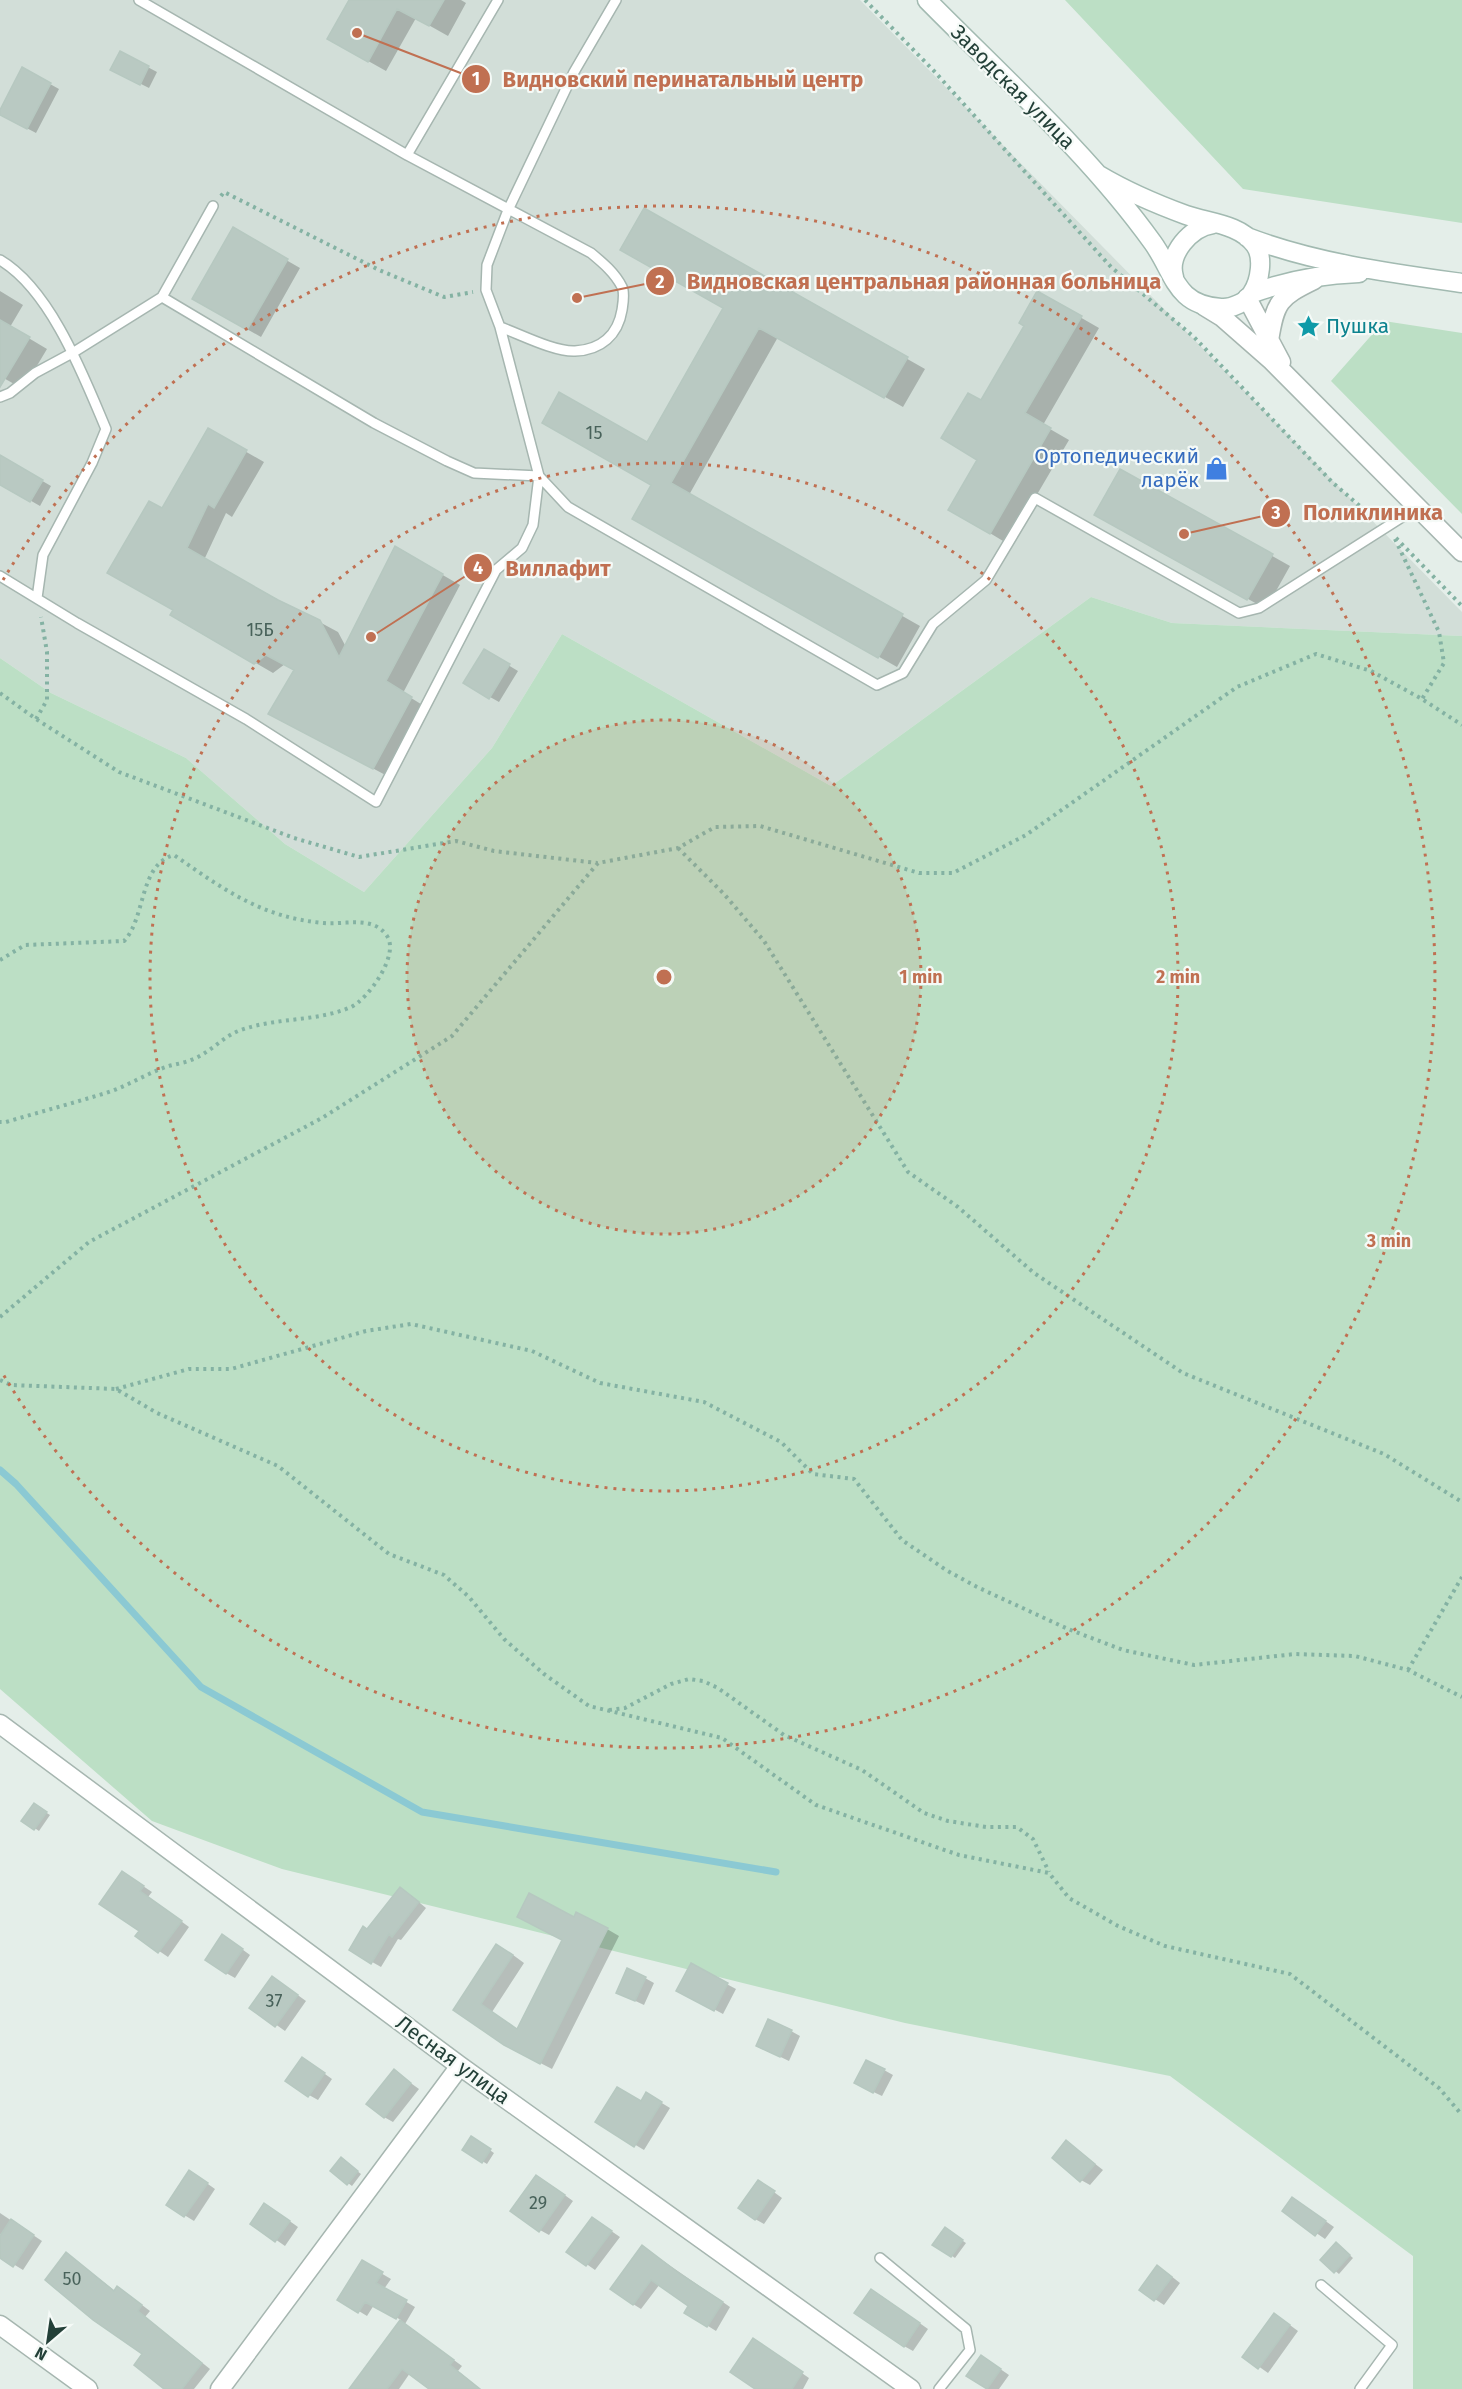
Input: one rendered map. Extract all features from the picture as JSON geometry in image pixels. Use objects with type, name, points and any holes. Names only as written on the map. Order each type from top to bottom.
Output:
[{"type":"street","name":"Заводская улица","points":[[927,0],[1099,175]]},
{"type":"street","points":[[1099,175],[1119,187],[1213,224],[1236,230],[1276,248],[1390,273],[1462,283]]},
{"type":"street","points":[[1099,175],[1162,255],[1183,294],[1222,317],[1319,406]]},
{"type":"street","points":[[1176,284],[1173,272],[1177,253],[1202,225],[1213,224]]},
{"type":"street","points":[[1246,236],[1256,246],[1260,257],[1259,273],[1250,296],[1269,341],[1283,366],[1462,552]]},
{"type":"street","points":[[1204,306],[1225,309],[1275,285],[1322,276],[1390,273]]},
{"type":"street","points":[[1269,341],[1273,313],[1283,298],[1297,288],[1322,276]]},
{"type":"street","name":"Лесная улица","points":[[0,1724],[460,2066],[903,2387]]},
{"type":"street","points":[[220,2389],[460,2066]]},
{"type":"street","points":[[0,2325],[88,2389]]},
{"type":"lane","points":[[139,0],[407,154],[591,253],[610,269],[623,289],[620,321],[613,335],[603,343],[588,349],[573,351],[559,349],[500,327]]},
{"type":"lane","points":[[407,154],[498,0]]},
{"type":"lane","points":[[0,576],[77,623],[246,719],[376,802],[496,570],[522,548],[534,525],[539,476],[500,327],[486,290],[487,265],[508,210],[574,72],[616,0]]},
{"type":"lane","points":[[0,397],[10,393],[35,373],[74,352],[162,297],[213,206]]},
{"type":"lane","points":[[0,260],[36,293],[74,352],[106,429],[93,463],[43,555],[37,598]]},
{"type":"lane","points":[[162,297],[374,423],[447,461],[474,473],[497,476],[539,476],[568,507],[877,685],[903,673],[933,624],[986,580],[1035,498],[1239,613],[1260,608],[1418,507]]},
{"type":"lane","points":[[880,2258],[966,2329],[970,2350],[939,2389]]},
{"type":"lane","points":[[1321,2285],[1392,2345],[1360,2389]]},
{"type":"path","points":[[865,0],[934,71],[1111,267],[1194,337],[1333,483],[1386,528]]},
{"type":"path","points":[[213,206],[224,192],[379,270],[444,297],[486,290]]},
{"type":"path","points":[[1422,699],[1444,663],[1439,632],[1392,533],[1462,606]]},
{"type":"path","points":[[36,719],[47,700],[47,652],[37,598]]},
{"type":"path","points":[[0,693],[119,772],[294,838],[359,857],[456,842],[494,852],[598,863],[678,848],[715,827],[760,826],[919,873],[953,873],[1026,835],[1237,687],[1316,654],[1371,671],[1422,699],[1462,725]]},
{"type":"path","points":[[678,848],[724,894],[764,941],[908,1172],[958,1207],[1034,1273],[1183,1373],[1384,1454],[1462,1502]]},
{"type":"path","points":[[0,960],[25,945],[124,941],[132,932],[152,873],[164,858],[174,855],[250,904],[272,914],[325,924],[372,923],[387,935],[391,945],[388,965],[354,1006],[324,1015],[274,1021],[238,1030],[193,1060],[169,1066],[109,1092],[0,1122]]},
{"type":"path","points":[[0,1317],[89,1242],[322,1118],[452,1036],[598,863]]},
{"type":"path","points":[[0,1380],[11,1385],[116,1389],[189,1369],[231,1369],[366,1331],[411,1324],[434,1327],[532,1351],[600,1383],[704,1402],[781,1442],[813,1474],[854,1479],[902,1540],[946,1570],[977,1587],[1027,1608],[1068,1629],[1123,1650],[1194,1665],[1295,1654],[1355,1656],[1408,1670],[1462,1697]]},
{"type":"path","points":[[116,1389],[158,1413],[278,1466],[389,1554],[444,1575],[469,1597],[504,1639],[544,1674],[589,1706],[722,1738],[816,1805],[959,1855],[1049,1873]]},
{"type":"path","points":[[1408,1670],[1462,1577]]},
{"type":"path","points":[[604,1711],[625,1708],[671,1683],[689,1679],[703,1681],[718,1688],[784,1735],[862,1770],[924,1813],[948,1821],[986,1827],[1017,1827],[1033,1839],[1049,1873],[1070,1898],[1118,1926],[1165,1946],[1290,1974],[1439,2088],[1462,2115]]},
{"type":"shaded area","points":[[0,0],[860,0],[1462,612],[1462,636],[1172,623],[1091,597],[831,786],[562,634],[492,748],[364,892],[285,844],[186,758],[51,693],[0,658]]},
{"type":"green space","points":[[1065,0],[1462,0],[1462,223],[1243,189]]},
{"type":"green space","points":[[1384,321],[1462,333],[1462,514],[1331,381]]},
{"type":"green space","points":[[1091,597],[1172,623],[1462,636],[1462,2389],[1413,2389],[1413,2256],[1170,2076],[905,2023],[282,1869],[152,1821],[0,1689],[0,658],[51,693],[186,758],[285,844],[364,892],[492,748],[562,634],[831,786]]},
{"type":"building","points":[[349,0],[444,0],[429,26],[397,9],[368,62],[327,39]]},
{"type":"building","points":[[120,51],[149,66],[140,85],[110,70]]},
{"type":"building","points":[[22,67],[51,83],[27,129],[0,115],[0,110]]},
{"type":"building","points":[[644,208],[908,357],[884,398],[759,328],[671,483],[903,614],[878,658],[632,519],[651,485],[542,423],[559,392],[647,442],[723,308],[620,250]]},
{"type":"building","points":[[233,227],[288,259],[247,330],[192,299]]},
{"type":"building","points":[[1037,291],[1082,316],[1025,413],[1051,428],[990,534],[948,510],[977,460],[941,438],[968,393],[981,400],[1024,326],[1019,323]]},
{"type":"building","points":[[0,320],[30,337],[0,387]]},
{"type":"building","points":[[208,428],[247,450],[214,508],[208,504],[187,548],[278,600],[320,620],[339,657],[395,546],[443,574],[386,681],[412,697],[373,769],[268,714],[294,670],[266,655],[254,664],[170,615],[173,610],[107,573],[149,501],[162,508]]},
{"type":"building","points":[[0,455],[43,480],[30,502],[0,485]]},
{"type":"building","points":[[1120,469],[1273,554],[1247,600],[1094,515]]},
{"type":"building","points":[[484,649],[510,664],[489,699],[463,683]]},
{"type":"building","points":[[34,1803],[47,1812],[34,1830],[21,1821]]},
{"type":"building","points":[[122,1871],[144,1886],[140,1891],[182,1921],[158,1953],[135,1936],[139,1931],[99,1904]]},
{"type":"building","points":[[400,1887],[419,1902],[392,1937],[389,1934],[371,1964],[349,1950],[363,1926],[367,1929]]},
{"type":"building","points":[[529,1893],[574,1917],[576,1912],[608,1928],[540,2064],[504,2045],[453,2010],[496,1944],[513,1955],[481,2004],[517,2029],[562,1940],[517,1917]]},
{"type":"building","points":[[222,1934],[243,1949],[226,1974],[205,1960]]},
{"type":"building","points":[[691,1963],[728,1983],[714,2011],[676,1991]]},
{"type":"building","points":[[627,1968],[646,1977],[635,2001],[616,1993]]},
{"type":"building","points":[[272,1976],[298,1995],[275,2027],[249,2008]]},
{"type":"building","points":[[768,2019],[792,2030],[780,2057],[756,2046]]},
{"type":"building","points":[[302,2057],[325,2073],[308,2097],[285,2081]]},
{"type":"building","points":[[866,2060],[885,2069],[873,2093],[854,2083]]},
{"type":"building","points":[[394,2069],[411,2083],[384,2118],[366,2104]]},
{"type":"building","points":[[617,2087],[641,2101],[646,2092],[662,2102],[634,2147],[595,2122]]},
{"type":"building","points":[[471,2136],[491,2149],[482,2163],[462,2150]]},
{"type":"building","points":[[1066,2140],[1095,2164],[1080,2182],[1052,2158]]},
{"type":"building","points":[[341,2157],[358,2171],[347,2185],[330,2171]]},
{"type":"building","points":[[189,2170],[208,2183],[184,2217],[166,2205]]},
{"type":"building","points":[[536,2175],[565,2195],[539,2232],[510,2211]]},
{"type":"building","points":[[758,2180],[775,2191],[755,2220],[738,2208]]},
{"type":"building","points":[[1292,2197],[1326,2221],[1315,2236],[1282,2211]]},
{"type":"building","points":[[264,2203],[290,2221],[275,2242],[250,2224]]},
{"type":"building","points":[[592,2217],[612,2231],[586,2266],[566,2252]]},
{"type":"building","points":[[11,2219],[34,2235],[13,2267],[0,2258],[0,2236]]},
{"type":"building","points":[[945,2227],[963,2240],[951,2257],[932,2245]]},
{"type":"building","points":[[1336,2242],[1350,2255],[1334,2273],[1320,2260]]},
{"type":"building","points":[[642,2245],[680,2274],[723,2302],[707,2327],[684,2313],[688,2306],[651,2280],[633,2305],[610,2289]]},
{"type":"building","points":[[66,2252],[114,2291],[117,2286],[142,2305],[138,2311],[202,2363],[182,2389],[164,2389],[134,2365],[142,2354],[93,2320],[45,2280]]},
{"type":"building","points":[[362,2260],[383,2272],[376,2283],[407,2300],[396,2319],[365,2302],[358,2313],[337,2300]]},
{"type":"building","points":[[1157,2265],[1172,2277],[1154,2301],[1139,2290]]},
{"type":"building","points":[[871,2289],[920,2323],[904,2347],[854,2313]]},
{"type":"building","points":[[1274,2313],[1290,2325],[1258,2369],[1242,2357]]},
{"type":"building","points":[[400,2320],[454,2360],[450,2365],[480,2389],[429,2389],[402,2369],[387,2389],[349,2389]]},
{"type":"building","points":[[753,2338],[803,2372],[792,2389],[755,2389],[730,2372]]},
{"type":"building","points":[[981,2355],[1001,2369],[987,2389],[966,2376]]},
{"type":"waterway","points":[[0,1470],[16,1484],[201,1687],[422,1812],[776,1872]]},
{"type":"place","name":"Видновский перинатальный центр","points":[[357,33]]},
{"type":"place","name":"Видновская центральная районная больница","points":[[577,298]]},
{"type":"place","name":"Пушка","points":[[1308,326]]},
{"type":"place","name":"Ортопедический ларёк","points":[[1217,468]]},
{"type":"place","name":"Поликлиника","points":[[1184,534]]},
{"type":"place","name":"Виллафит","points":[[371,637]]}]
